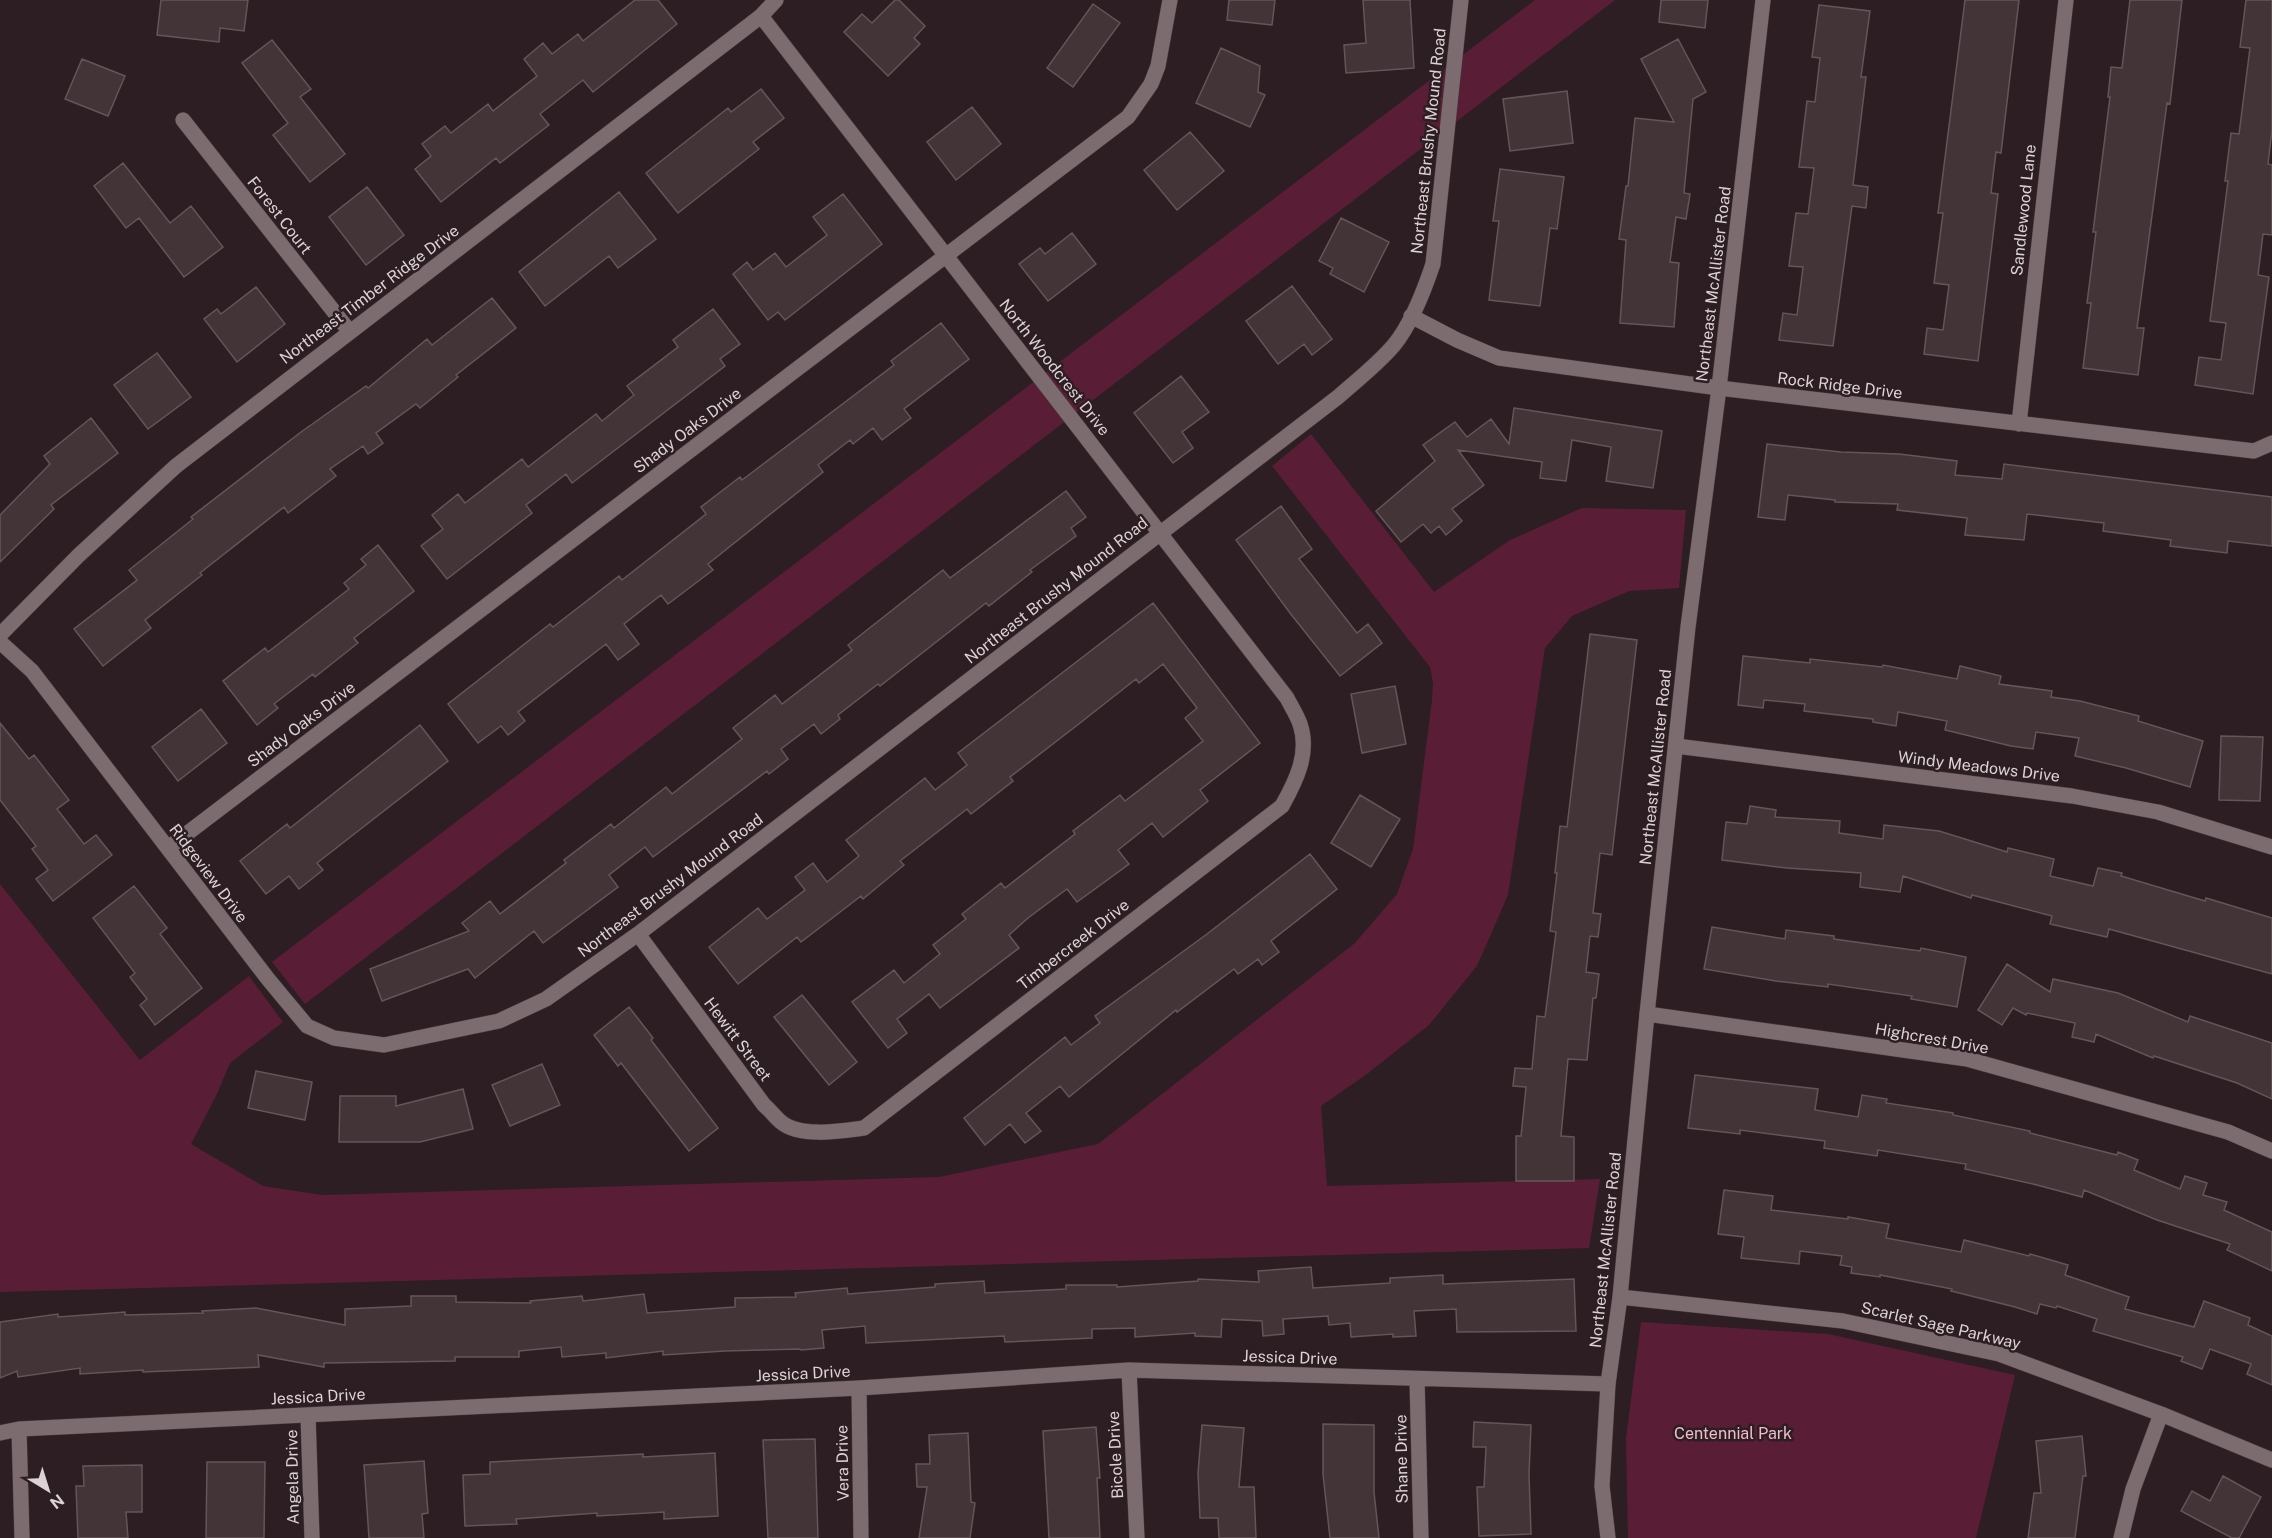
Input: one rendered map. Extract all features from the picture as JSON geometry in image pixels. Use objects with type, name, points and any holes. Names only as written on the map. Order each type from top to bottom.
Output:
[{"type":"street","name":"Northeast Timber Ridge Drive","points":[[0,635],[79,555],[176,466],[761,16],[776,0]]},
{"type":"street","name":"Shady Oaks Drive","points":[[168,848],[1128,117],[1151,84],[1158,66],[1170,0]]},
{"type":"street","name":"Northeast Brushy Mound Road","points":[[433,1035],[499,1021],[546,999],[638,934],[1338,397],[1374,366],[1395,343],[1411,316],[1425,288],[1433,264],[1461,0]]},
{"type":"street","name":"Northeast McAllister Road","points":[[1608,1538],[1602,1486],[1608,1384],[1620,1297],[1688,627],[1719,388],[1763,0]]},
{"type":"street","name":"Sandlewood Lane","points":[[2019,424],[2066,0]]},
{"type":"street","name":"North Woodcrest Drive","points":[[761,16],[1287,698],[1300,725],[1304,748]]},
{"type":"street","name":"Forest Court","points":[[183,120],[350,332]]},
{"type":"street","name":"Rock Ridge Drive","points":[[1411,316],[1457,340],[1499,358],[1719,388],[2254,451],[2272,443]]},
{"type":"street","name":"Ridgeview Drive","points":[[0,642],[32,671],[289,1006],[308,1026],[334,1038],[384,1045],[433,1035]]},
{"type":"street","name":"Windy Meadows Drive","points":[[1676,746],[2072,796],[2158,812],[2272,847]]},
{"type":"street","name":"Timbercreek Drive","points":[[831,1133],[864,1128],[1282,806],[1297,778],[1304,748]]},
{"type":"street","name":"Hewitt Street","points":[[638,934],[764,1105],[783,1124],[802,1130],[831,1133]]},
{"type":"street","name":"Highcrest Drive","points":[[1647,1014],[1967,1059],[2228,1132],[2272,1151]]},
{"type":"street","name":"Scarlet Sage Parkway","points":[[1620,1297],[1843,1321],[1999,1354],[2161,1414],[2272,1460]]},
{"type":"street","name":"Jessica Drive","points":[[0,1433],[19,1429],[859,1388],[1129,1370],[1608,1384]]},
{"type":"street","name":"Bicole Drive","points":[[1129,1370],[1137,1538]]},
{"type":"street","name":"Shane Drive","points":[[1417,1379],[1421,1538]]},
{"type":"street","name":"Vera Drive","points":[[859,1388],[861,1538]]},
{"type":"street","points":[[2121,1538],[2133,1489],[2161,1414]]},
{"type":"street","name":"Angela Drive","points":[[308,1415],[312,1538]]},
{"type":"street","points":[[19,1429],[22,1538]]},
{"type":"green space","points":[[1535,0],[1615,0],[305,1004],[272,962]]},
{"type":"green space","points":[[1311,434],[1434,592],[1510,540],[1582,508],[1686,510],[1679,588],[1629,591],[1572,616],[1545,648],[1508,895],[1477,966],[1429,1025],[1367,1074],[1321,1106],[1327,1186],[1600,1179],[1589,1248],[0,1292],[0,884],[140,1060],[249,976],[283,1022],[230,1063],[191,1144],[263,1186],[322,1195],[939,1177],[1098,1144],[1355,943],[1397,894],[1413,849],[1432,700],[1433,683],[1430,667],[1272,466]]},
{"type":"green space","name":"Centennial Park","points":[[1641,1322],[1828,1334],[2015,1375],[1976,1538],[1628,1538],[1626,1438]]},
{"type":"building","points":[[161,0],[248,0],[244,31],[220,28],[219,42],[157,35]]},
{"type":"building","points":[[635,0],[658,0],[677,24],[593,92],[583,80],[540,114],[549,125],[500,163],[496,158],[441,202],[415,169],[431,156],[422,144],[445,126],[451,133],[488,104],[493,111],[537,76],[524,59],[543,43],[552,54],[578,34],[583,41]]},
{"type":"building","points":[[895,0],[899,0],[925,26],[914,38],[920,44],[888,76],[844,32],[862,14],[872,23]]},
{"type":"building","points":[[1229,0],[1275,0],[1272,25],[1227,20]]},
{"type":"building","points":[[1363,0],[1410,0],[1414,68],[1346,73],[1344,45],[1366,43]]},
{"type":"building","points":[[1661,0],[1708,0],[1705,28],[1659,22]]},
{"type":"building","points":[[1965,0],[2019,0],[2001,153],[1996,152],[1991,193],[1998,194],[1978,361],[1924,354],[1927,328],[1943,330],[1949,285],[1934,283],[1943,213],[1938,213]]},
{"type":"building","points":[[2130,0],[2182,0],[2170,104],[2167,103],[2137,328],[2144,328],[2138,375],[2083,368],[2091,303],[2087,303],[2096,232],[2093,232],[2110,97],[2108,97],[2111,67],[2122,68]]},
{"type":"building","points":[[2246,0],[2272,0],[2272,130],[2268,164],[2272,165],[2272,235],[2263,234],[2258,275],[2269,277],[2253,394],[2195,385],[2199,357],[2221,360],[2226,323],[2210,321],[2228,181],[2225,181],[2231,133],[2239,134],[2250,48],[2240,47]]},
{"type":"building","points":[[1093,4],[1120,23],[1073,87],[1047,68]]},
{"type":"building","points":[[1819,5],[1870,11],[1861,77],[1866,77],[1853,185],[1868,187],[1866,208],[1852,206],[1833,346],[1779,340],[1783,313],[1797,315],[1803,267],[1789,266],[1796,213],[1808,214],[1814,168],[1799,167],[1807,101],[1815,102],[1820,58],[1812,57]]},
{"type":"building","points":[[1678,39],[1706,92],[1693,99],[1684,193],[1690,194],[1686,219],[1676,217],[1670,262],[1679,263],[1674,327],[1620,323],[1626,240],[1619,239],[1626,186],[1628,186],[1635,118],[1674,122],[1641,59]]},
{"type":"building","points":[[272,40],[311,89],[300,97],[345,154],[310,182],[273,135],[288,123],[242,63]]},
{"type":"building","points":[[1221,48],[1260,66],[1258,92],[1265,95],[1250,127],[1196,103]]},
{"type":"building","points":[[82,59],[125,76],[108,116],[65,99]]},
{"type":"building","points":[[761,89],[784,118],[753,142],[759,149],[678,213],[646,173],[728,108],[731,112]]},
{"type":"building","points":[[1567,91],[1573,143],[1510,151],[1503,99]]},
{"type":"building","points":[[972,107],[1001,144],[956,180],[927,142]]},
{"type":"building","points":[[1190,132],[1224,171],[1177,210],[1144,170]]},
{"type":"building","points":[[123,163],[170,223],[191,206],[223,247],[184,277],[139,218],[126,228],[94,186]]},
{"type":"building","points":[[1500,169],[1564,177],[1557,229],[1550,228],[1540,306],[1489,300],[1499,221],[1493,221]]},
{"type":"building","points":[[367,187],[404,235],[366,265],[329,217]]},
{"type":"building","points":[[619,192],[656,239],[618,268],[609,256],[545,306],[519,272]]},
{"type":"building","points":[[843,194],[882,244],[785,320],[778,312],[768,320],[733,274],[747,262],[753,270],[775,253],[786,267],[827,235],[813,217]]},
{"type":"building","points":[[1341,218],[1389,242],[1364,292],[1330,274],[1333,268],[1319,261]]},
{"type":"building","points":[[1072,233],[1096,264],[1048,301],[1019,264],[1040,248],[1045,254]]},
{"type":"building","points":[[1292,286],[1332,339],[1312,355],[1304,344],[1278,364],[1246,321]]},
{"type":"building","points":[[256,287],[285,324],[237,362],[204,319],[217,309],[221,314]]},
{"type":"building","points":[[492,298],[516,328],[456,375],[458,377],[420,408],[416,404],[376,433],[383,443],[368,454],[363,446],[330,469],[336,476],[288,513],[284,507],[200,573],[202,575],[145,620],[151,628],[103,666],[74,629],[137,580],[129,570],[193,519],[191,517],[301,432],[366,386],[368,388],[427,339],[432,345]]},
{"type":"building","points":[[713,309],[740,344],[720,359],[725,366],[572,483],[566,474],[526,505],[532,513],[447,579],[421,546],[443,529],[432,515],[458,494],[465,503],[522,459],[528,467],[596,414],[602,421],[634,395],[627,386],[678,347],[673,340]]},
{"type":"building","points":[[941,323],[969,359],[904,409],[911,418],[882,440],[873,428],[853,444],[850,440],[818,465],[823,472],[708,564],[713,570],[668,604],[661,595],[624,624],[639,644],[618,660],[606,644],[518,712],[525,721],[508,735],[501,726],[478,743],[448,704],[550,624],[553,627],[619,576],[622,580],[706,514],[701,507],[740,477],[742,480],[894,365],[891,361]]},
{"type":"building","points":[[157,353],[191,397],[148,429],[114,385]]},
{"type":"building","points":[[1181,376],[1209,412],[1182,432],[1193,448],[1173,463],[1134,413]]},
{"type":"building","points":[[1514,408],[1662,431],[1653,488],[1606,481],[1611,447],[1572,440],[1566,481],[1540,478],[1542,462],[1458,450],[1484,485],[1452,509],[1462,521],[1446,535],[1439,526],[1431,533],[1423,524],[1401,542],[1376,511],[1435,461],[1423,445],[1455,422],[1467,437],[1491,419],[1509,444]]},
{"type":"building","points":[[91,418],[118,453],[51,505],[54,509],[0,562],[0,515],[50,464],[44,456]]},
{"type":"building","points":[[1767,444],[1841,452],[1899,454],[1957,461],[1955,475],[2002,479],[2004,464],[2272,497],[2272,546],[2228,541],[2227,553],[2170,546],[2171,540],[2103,531],[2104,523],[2027,514],[2024,540],[1965,535],[1967,518],[1897,510],[1898,504],[1835,502],[1835,500],[1788,495],[1785,520],[1758,517]]},
{"type":"building","points":[[1066,491],[1086,517],[1071,528],[1076,536],[1030,570],[1032,572],[989,606],[986,603],[880,686],[878,684],[838,715],[840,719],[821,734],[814,724],[781,749],[788,759],[769,774],[767,771],[653,857],[645,847],[609,875],[618,887],[543,943],[534,931],[475,978],[468,969],[382,1001],[370,969],[469,931],[462,923],[490,901],[500,914],[566,863],[564,860],[611,824],[614,828],[666,787],[672,794],[742,739],[733,728],[775,695],[782,704],[852,650],[848,645],[943,570],[950,578]]},
{"type":"building","points":[[1281,506],[1312,549],[1299,559],[1357,633],[1368,624],[1382,643],[1340,676],[1236,540]]},
{"type":"building","points":[[378,545],[414,591],[354,638],[358,643],[315,677],[313,674],[274,704],[278,708],[257,725],[223,681],[265,648],[268,652],[349,589],[344,583],[366,565],[361,559]]},
{"type":"building","points":[[1153,603],[1260,743],[1200,790],[1208,801],[1163,837],[1152,823],[1118,850],[1129,864],[1077,902],[1067,889],[1028,918],[1009,935],[1019,948],[940,1008],[929,994],[897,1019],[907,1033],[888,1048],[852,1002],[894,970],[904,983],[940,954],[933,945],[966,919],[962,914],[1001,883],[1005,888],[1075,834],[1073,831],[1120,795],[1125,801],[1203,741],[1185,718],[1197,708],[1163,664],[1139,683],[1136,679],[1010,777],[1013,781],[971,814],[967,809],[900,861],[904,865],[863,899],[861,896],[801,942],[797,937],[738,984],[709,947],[758,908],[767,919],[805,890],[795,877],[813,863],[827,882],[859,856],[846,840],[925,778],[935,790],[967,765],[958,753]]},
{"type":"building","points":[[1590,634],[1637,640],[1612,855],[1600,853],[1593,913],[1601,914],[1598,937],[1590,936],[1586,972],[1599,974],[1596,998],[1593,998],[1587,1060],[1568,1059],[1561,1136],[1574,1137],[1574,1181],[1516,1181],[1516,1136],[1521,1136],[1526,1087],[1513,1086],[1515,1068],[1532,1069],[1537,1016],[1545,1017],[1556,932],[1550,931],[1560,826],[1567,827]]},
{"type":"building","points":[[1743,656],[1810,663],[1810,659],[1882,667],[1883,665],[1957,679],[1960,666],[2001,676],[1999,684],[2052,691],[2051,697],[2080,701],[2139,716],[2138,721],[2203,741],[2190,787],[2075,756],[2079,738],[2036,732],[2033,749],[1945,730],[1947,721],[1898,712],[1896,726],[1873,722],[1873,719],[1804,711],[1805,704],[1764,700],[1763,708],[1738,705]]},
{"type":"building","points":[[1395,686],[1406,744],[1362,753],[1351,694]]},
{"type":"building","points":[[201,709],[227,743],[178,781],[152,747]]},
{"type":"building","points":[[0,723],[29,759],[34,755],[69,800],[57,809],[84,844],[96,835],[112,855],[53,901],[36,879],[48,870],[32,849],[36,846],[0,800]]},
{"type":"building","points":[[420,725],[448,761],[317,863],[323,870],[299,889],[289,876],[266,894],[240,861],[287,824],[290,828]]},
{"type":"building","points":[[2221,736],[2263,737],[2260,801],[2219,800]]},
{"type":"building","points":[[1360,795],[1400,819],[1371,867],[1331,843]]},
{"type":"building","points":[[1750,806],[1776,810],[1775,817],[1840,821],[1839,833],[1883,839],[1884,825],[1939,831],[2007,852],[2008,848],[2054,859],[2050,876],[2093,886],[2098,868],[2122,873],[2121,876],[2205,901],[2206,898],[2272,918],[2272,974],[2109,929],[2107,937],[2050,924],[2052,916],[1972,895],[1971,898],[1903,876],[1900,892],[1860,887],[1861,873],[1787,868],[1722,860],[1726,822],[1747,824]]},
{"type":"building","points":[[1310,854],[1337,889],[1271,941],[1279,952],[1262,965],[1258,959],[1238,974],[1234,969],[1177,1012],[1176,1010],[1069,1097],[1060,1086],[1026,1113],[1041,1131],[1025,1143],[1010,1124],[985,1145],[964,1118],[1065,1037],[1071,1045],[1100,1023],[1095,1016],[1207,934]]},
{"type":"building","points":[[134,886],[167,928],[160,934],[202,988],[155,1025],[140,1005],[147,999],[130,977],[135,973],[93,918]]},
{"type":"building","points":[[1712,927],[1785,939],[1786,930],[1920,951],[1921,948],[1966,957],[1957,1007],[1911,999],[1912,996],[1828,984],[1828,987],[1776,981],[1704,969]]},
{"type":"building","points":[[2007,964],[2050,992],[2053,979],[2118,993],[2188,1022],[2190,1016],[2272,1043],[2272,1099],[2237,1083],[2154,1056],[2153,1058],[2096,1034],[2094,1042],[2072,1037],[2075,1023],[2027,1013],[2026,1015],[2013,1008],[2002,1025],[1978,1010]]},
{"type":"building","points":[[802,995],[857,1062],[829,1085],[774,1017]]},
{"type":"building","points":[[629,1007],[653,1038],[651,1040],[718,1128],[689,1151],[621,1063],[618,1066],[594,1035]]},
{"type":"building","points":[[542,1064],[560,1105],[510,1126],[492,1085]]},
{"type":"building","points":[[256,1071],[312,1082],[305,1120],[248,1108]]},
{"type":"building","points":[[1695,1075],[1818,1089],[1815,1110],[1858,1117],[1862,1095],[1887,1099],[1886,1103],[1953,1113],[1953,1115],[2030,1131],[2030,1133],[2117,1155],[2118,1152],[2138,1160],[2134,1170],[2180,1189],[2185,1176],[2207,1183],[2203,1195],[2227,1202],[2224,1210],[2272,1232],[2272,1271],[2227,1250],[2230,1244],[2157,1220],[2084,1190],[2082,1197],[1965,1169],[1966,1164],[1878,1150],[1877,1156],[1824,1148],[1825,1141],[1740,1130],[1740,1134],[1688,1128]]},
{"type":"building","points":[[463,1089],[473,1129],[420,1142],[339,1142],[340,1096],[396,1096],[396,1106]]},
{"type":"building","points":[[1724,1190],[1773,1196],[1771,1210],[1848,1219],[1848,1217],[1889,1224],[1886,1238],[1961,1252],[1964,1240],[2029,1256],[2030,1254],[2068,1265],[2065,1275],[2129,1297],[2125,1309],[2194,1327],[2204,1301],[2250,1318],[2248,1325],[2272,1336],[2272,1385],[2247,1374],[2251,1364],[2210,1349],[2202,1369],[2181,1361],[2183,1357],[2093,1331],[2097,1319],[2057,1306],[2056,1308],[2040,1304],[2037,1314],[1951,1291],[1952,1289],[1880,1275],[1880,1277],[1851,1273],[1852,1267],[1840,1265],[1842,1256],[1800,1251],[1799,1264],[1741,1258],[1744,1237],[1718,1234]]},
{"type":"building","points":[[1311,1267],[1313,1288],[1390,1283],[1390,1278],[1443,1275],[1443,1284],[1574,1279],[1576,1331],[1457,1332],[1456,1309],[1414,1311],[1416,1336],[1393,1337],[1393,1334],[1351,1337],[1350,1323],[1329,1325],[1328,1316],[1283,1319],[1284,1334],[1263,1336],[1262,1321],[1222,1319],[1221,1337],[1195,1336],[1195,1333],[1135,1337],[1135,1328],[1092,1329],[1092,1338],[1005,1342],[1004,1336],[866,1343],[865,1326],[822,1330],[824,1348],[801,1350],[663,1355],[663,1351],[606,1358],[606,1353],[562,1357],[561,1347],[519,1351],[519,1357],[455,1357],[455,1361],[324,1363],[324,1367],[258,1355],[259,1367],[80,1374],[80,1368],[18,1377],[17,1371],[0,1378],[0,1322],[58,1314],[58,1317],[125,1312],[125,1315],[203,1313],[202,1311],[256,1308],[345,1325],[345,1309],[411,1306],[411,1296],[456,1296],[456,1302],[531,1303],[530,1301],[582,1296],[583,1301],[644,1294],[647,1313],[735,1307],[735,1298],[796,1297],[795,1293],[847,1288],[848,1294],[984,1281],[985,1293],[1066,1289],[1066,1285],[1117,1285],[1117,1287],[1198,1281],[1198,1279],[1259,1282],[1258,1271]]},
{"type":"building","points":[[1474,1422],[1531,1425],[1529,1474],[1531,1534],[1479,1536],[1477,1487],[1484,1487],[1486,1447],[1473,1447]]},
{"type":"building","points":[[1323,1424],[1374,1425],[1374,1492],[1379,1538],[1330,1538],[1323,1474]]},
{"type":"building","points":[[1202,1425],[1244,1428],[1239,1487],[1254,1487],[1256,1538],[1219,1538],[1218,1518],[1200,1518],[1198,1473]]},
{"type":"building","points":[[1096,1427],[1100,1478],[1097,1478],[1100,1538],[1049,1538],[1043,1431]]},
{"type":"building","points":[[968,1433],[971,1502],[975,1503],[970,1538],[919,1538],[927,1487],[917,1487],[916,1464],[930,1464],[929,1435]]},
{"type":"building","points":[[2082,1436],[2086,1476],[2083,1476],[2075,1538],[2028,1538],[2034,1493],[2041,1493],[2036,1441]]},
{"type":"building","points":[[815,1439],[818,1538],[768,1538],[763,1440]]},
{"type":"building","points":[[715,1453],[718,1516],[664,1519],[664,1512],[597,1516],[597,1513],[516,1519],[517,1524],[465,1526],[463,1475],[490,1474],[490,1462],[643,1454],[643,1457]]},
{"type":"building","points":[[424,1461],[428,1513],[422,1514],[424,1538],[369,1538],[364,1465]]},
{"type":"building","points":[[207,1462],[265,1462],[264,1538],[206,1538]]},
{"type":"building","points":[[142,1465],[142,1512],[126,1512],[128,1538],[78,1538],[76,1486],[84,1486],[83,1466]]},
{"type":"building","points":[[2223,1476],[2261,1497],[2239,1538],[2232,1538],[2181,1511],[2192,1491],[2210,1501]]}]
